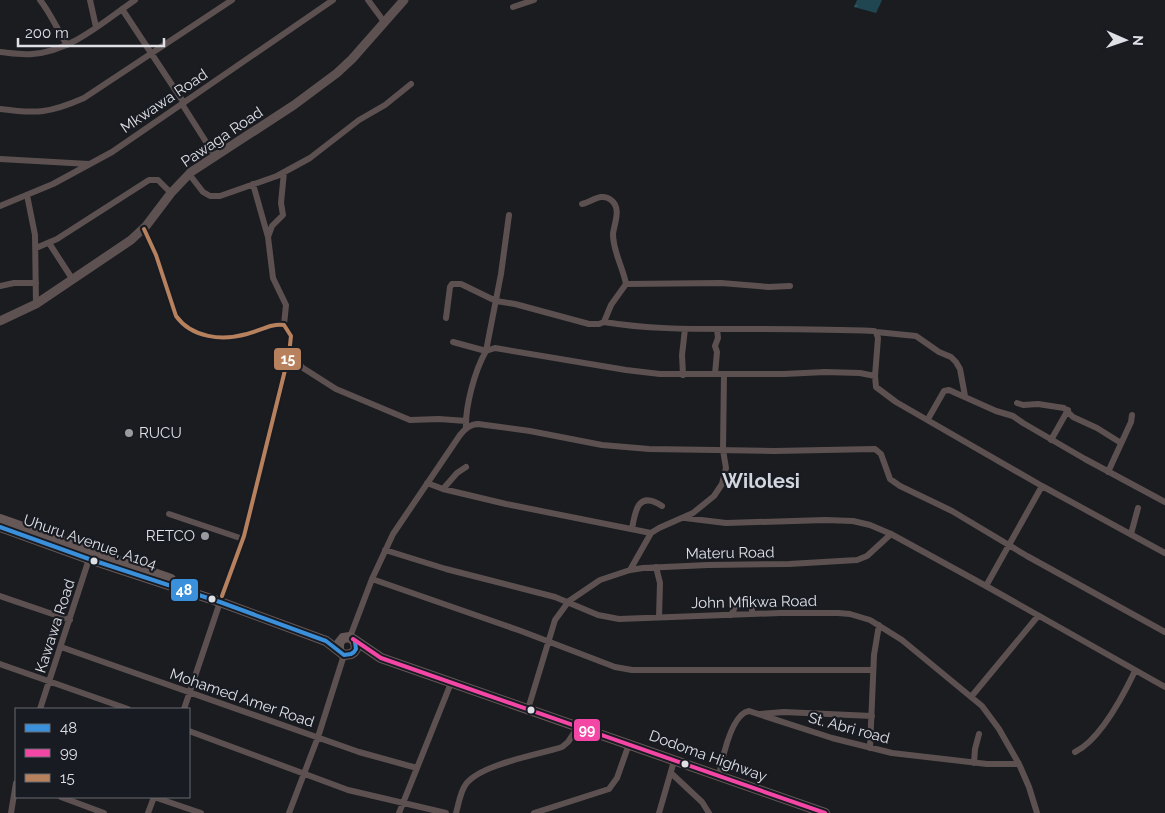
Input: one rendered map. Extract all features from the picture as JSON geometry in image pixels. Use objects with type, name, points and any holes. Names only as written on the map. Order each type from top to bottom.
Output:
[{"type":"highway","name":"Uhuru Avenue, A104","points":[[0,519],[91,555]]},
{"type":"highway","name":"Uhuru Avenue, A104","points":[[0,527],[91,555],[322,634],[349,638]]},
{"type":"highway","name":"Uhuru Avenue, A104","points":[[221,599],[326,641],[344,653]]},
{"type":"highway","points":[[344,653],[339,643],[349,638]]},
{"type":"highway","points":[[344,653],[351,654],[356,649],[355,642],[349,638]]},
{"type":"highway","points":[[349,638],[381,658]]},
{"type":"highway","points":[[344,653],[381,658]]},
{"type":"highway","name":"Dodoma Highway","points":[[381,658],[825,813]]},
{"type":"main road","name":"Pawaga Road","points":[[0,321],[23,312],[123,246],[144,229],[171,193],[189,174],[294,105],[337,73],[352,59],[404,0]]},
{"type":"street","points":[[40,0],[48,10],[66,45]]},
{"type":"street","points":[[90,0],[96,27]]},
{"type":"street","points":[[1,55],[31,54],[66,45],[135,0]]},
{"type":"street","points":[[0,109],[30,113],[44,112],[69,105],[97,92],[232,0]]},
{"type":"street","name":"Mkwawa Road","points":[[0,206],[27,195],[112,152],[333,0]]},
{"type":"street","points":[[368,0],[385,23]]},
{"type":"street","points":[[513,7],[534,0]]},
{"type":"street","points":[[122,9],[153,53],[215,156]]},
{"type":"street","points":[[189,174],[203,192],[210,196],[220,196],[284,172],[316,154],[359,120],[385,104],[411,84]]},
{"type":"street","points":[[0,160],[91,164]]},
{"type":"street","points":[[268,236],[272,226],[283,215],[281,203],[284,172]]},
{"type":"street","points":[[36,248],[71,230],[149,180],[158,180],[171,193]]},
{"type":"street","points":[[184,708],[243,539],[289,354],[291,336],[284,325],[286,305],[273,278],[268,236],[253,184]]},
{"type":"street","points":[[27,195],[33,221],[36,248],[36,304]]},
{"type":"street","points":[[582,204],[603,196],[614,203],[617,213],[614,244],[626,284]]},
{"type":"street","points":[[466,429],[466,421],[477,372],[486,351],[496,301],[509,215]]},
{"type":"street","points":[[144,229],[154,249],[176,316],[189,329],[199,334],[222,337],[246,335],[273,324],[284,325]]},
{"type":"street","points":[[49,243],[73,280]]},
{"type":"street","points":[[0,286],[14,282],[36,283]]},
{"type":"street","points":[[626,284],[721,283],[769,287],[790,286]]},
{"type":"street","points":[[446,318],[452,284],[461,284],[496,301],[589,324],[604,322],[639,327],[685,330],[817,330],[876,332],[916,336],[956,362],[960,369],[965,396]]},
{"type":"street","points":[[604,322],[611,305],[626,284]]},
{"type":"street","points":[[715,374],[717,352],[714,346],[718,338],[717,329]]},
{"type":"street","points":[[683,375],[682,355],[685,330]]},
{"type":"street","points":[[876,332],[878,338],[875,376],[876,387],[879,390],[896,402],[1042,486],[1165,553]]},
{"type":"street","points":[[453,342],[486,351],[495,348],[626,370],[683,375],[825,372],[860,373],[875,376]]},
{"type":"street","points":[[289,354],[303,368],[336,389],[410,420],[439,419],[466,421]]},
{"type":"street","points":[[630,570],[651,533],[685,518],[702,506],[719,490],[725,473],[723,450],[724,374]]},
{"type":"street","points":[[928,419],[947,390],[965,396],[996,411],[1013,416],[1051,440],[1165,502]]},
{"type":"street","points":[[1017,403],[1023,405],[1060,406],[1068,410],[1073,417],[1097,428],[1121,443]]},
{"type":"street","points":[[1051,440],[1068,410]]},
{"type":"street","points":[[1108,472],[1131,422],[1132,415]]},
{"type":"street","points":[[349,638],[372,579],[393,534],[466,429],[474,424],[624,447],[685,450],[875,449],[881,454],[890,479],[900,486],[952,511],[1041,564],[1165,632]]},
{"type":"street","points":[[443,489],[457,473],[466,467]]},
{"type":"street","points":[[427,483],[443,489],[506,504],[540,509],[651,533]]},
{"type":"street","points":[[986,586],[1042,486]]},
{"type":"street","points":[[632,529],[635,512],[639,504],[652,501],[662,506]]},
{"type":"street","points":[[1131,534],[1138,508]]},
{"type":"street","points":[[169,514],[243,539]]},
{"type":"street","points":[[685,518],[726,523],[826,520],[853,521],[870,525],[891,534],[986,586],[1165,688]]},
{"type":"street","name":"Materu Road","points":[[568,602],[600,580],[630,570],[656,567],[789,564],[857,560],[867,556],[891,534]]},
{"type":"street","name":"John Mfikwa Road","points":[[385,550],[437,567],[536,591],[607,618],[752,614],[850,614],[863,617],[902,640],[971,697],[988,714],[1019,764],[1037,813]]},
{"type":"street","name":"Kawawa Road","points":[[40,708],[91,555]]},
{"type":"street","points":[[656,567],[660,584],[659,617]]},
{"type":"street","points":[[372,579],[615,666],[632,670],[873,670]]},
{"type":"street","points":[[0,596],[70,620]]},
{"type":"street","points":[[731,615],[738,602],[744,598],[749,598],[752,601],[752,614]]},
{"type":"street","points":[[528,709],[555,620],[568,602]]},
{"type":"street","points":[[971,697],[1038,616]]},
{"type":"street","points":[[870,748],[873,670],[879,625]]},
{"type":"street","name":"Mohamed Amer Road","points":[[61,647],[359,752],[417,768]]},
{"type":"street","points":[[289,813],[318,737],[344,653]]},
{"type":"street","points":[[0,664],[125,708]]},
{"type":"street","points":[[1075,752],[1086,745],[1115,709],[1135,671]]},
{"type":"street","points":[[399,813],[451,683]]},
{"type":"street","points":[[719,776],[722,758],[731,734],[739,716],[743,712],[749,711],[759,714],[784,712],[872,716]]},
{"type":"street","name":"St. Abri road","points":[[759,714],[832,738],[892,753],[974,763],[1019,764]]},
{"type":"street","points":[[456,813],[465,785],[482,771],[562,747],[568,742],[578,727]]},
{"type":"street","points":[[190,731],[365,796],[446,813]]},
{"type":"street","points":[[974,763],[979,734]]},
{"type":"street","points":[[534,813],[609,789],[617,778],[629,744]]},
{"type":"street","points":[[659,813],[674,761]]},
{"type":"street","points":[[671,773],[702,802],[709,813]]},
{"type":"street","points":[[11,813],[15,789]]},
{"type":"street","points":[[63,798],[104,813]]},
{"type":"street","points":[[148,813],[154,798]]},
{"type":"street","points":[[157,798],[201,813]]},
{"type":"water","points":[[857,0],[882,0],[876,13],[854,7]]},
{"type":"transit line","name":"15","points":[[144,229],[156,255],[176,316],[190,329],[208,336],[228,337],[247,334],[275,325],[284,325],[291,336],[289,354],[244,536],[222,596]]},
{"type":"transit line","name":"48","points":[[0,527],[89,559],[220,602],[326,641],[344,655],[354,652],[356,649],[355,642]]},
{"type":"transit line","name":"99","points":[[353,639],[381,658],[825,813]]},
{"type":"place","name":"RUCU","points":[[129,433]]},
{"type":"place","name":"RETCO","points":[[205,536]]},
{"type":"district","name":"Wilolesi","points":[[761,481]]}]
